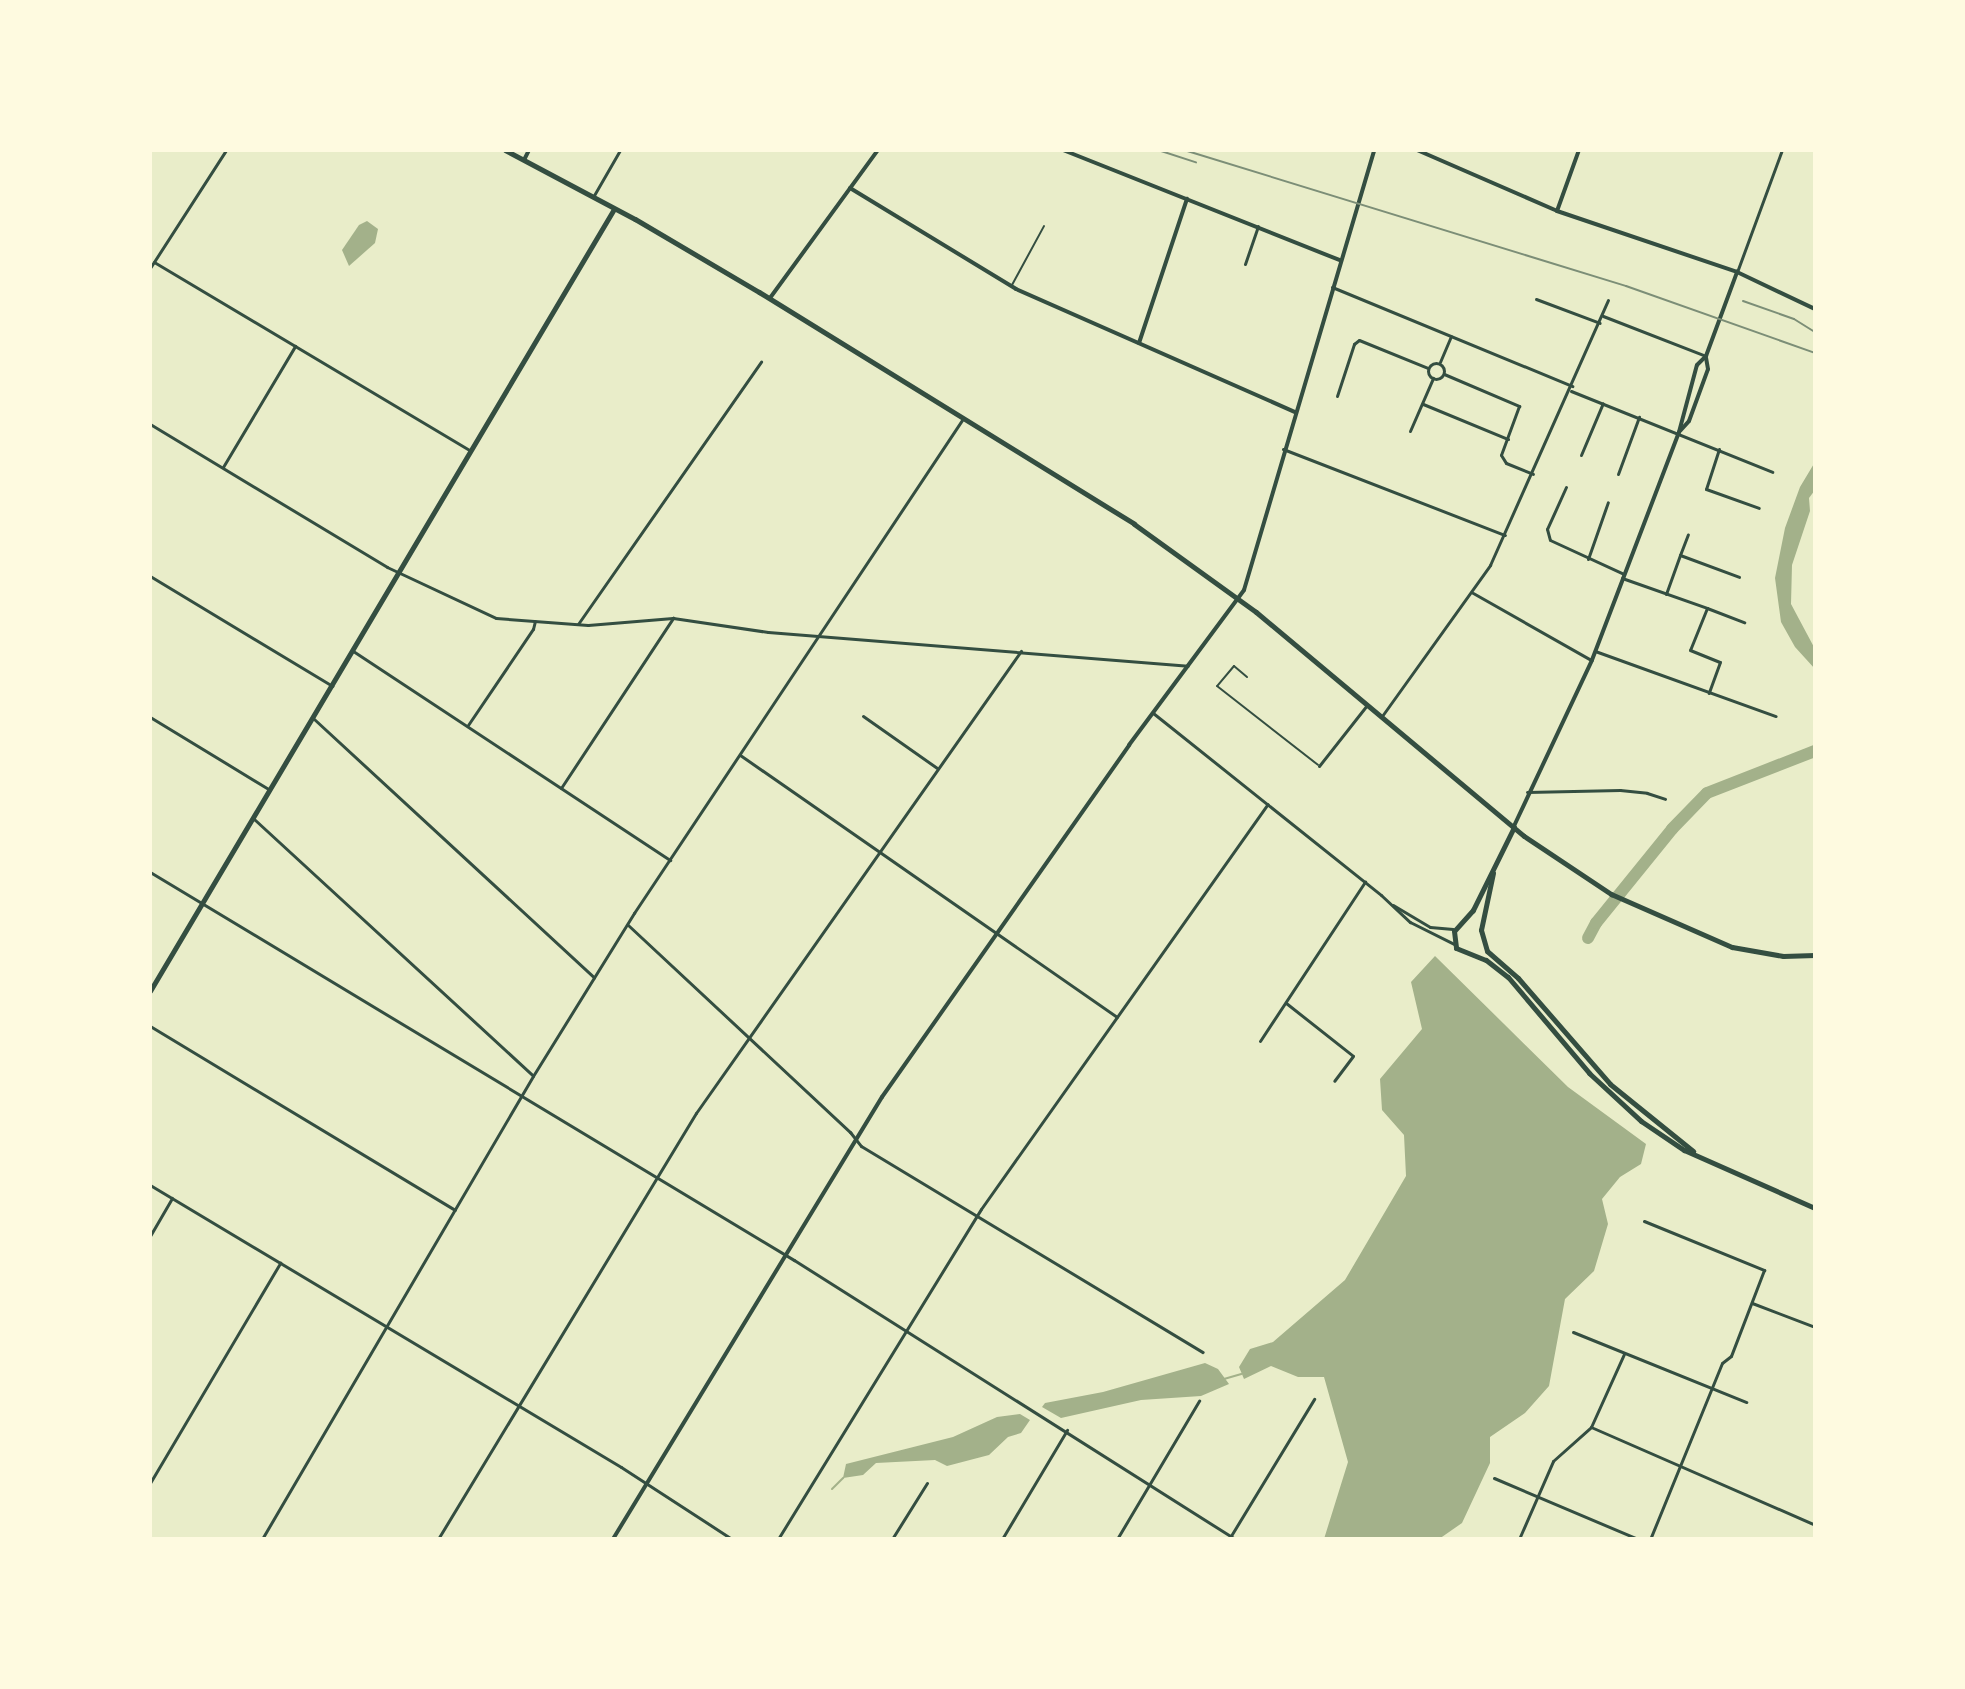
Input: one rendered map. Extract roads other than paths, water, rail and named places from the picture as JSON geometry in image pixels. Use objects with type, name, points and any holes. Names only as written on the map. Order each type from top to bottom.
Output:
[{"type":"main road","points":[[505,150],[770,298],[962,420],[1109,507],[1238,599],[1514,827],[1611,894],[1732,947],[1783,956],[1815,955]]},
{"type":"main road","points":[[150,991],[614,209]]},
{"type":"main road","points":[[1514,827],[1464,923],[1457,928],[1454,944],[1459,950],[1471,953],[1508,977],[1589,1073],[1623,1105],[1675,1145],[1755,1184],[1815,1208]]},
{"type":"main road","points":[[1493,868],[1481,930],[1490,955],[1518,978],[1610,1084],[1694,1152]]},
{"type":"main road","points":[[1464,923],[1476,925],[1481,930]]},
{"type":"main road","points":[[1471,953],[1483,942]]},
{"type":"street","points":[[150,268],[226,150]]},
{"type":"street","points":[[524,160],[529,150]]},
{"type":"street","points":[[593,197],[620,150]]},
{"type":"street","points":[[770,298],[878,150]]},
{"type":"street","points":[[1063,150],[1340,260]]},
{"type":"street","points":[[613,1539],[856,1140],[997,933],[1244,590],[1283,449],[1374,150]]},
{"type":"street","points":[[1417,150],[1557,211],[1737,272],[1815,309]]},
{"type":"street","points":[[1557,211],[1579,150]]},
{"type":"street","points":[[1514,827],[1527,792],[1592,660],[1679,432],[1697,365],[1706,356],[1782,150]]},
{"type":"street","points":[[850,188],[1011,286],[1295,412]]},
{"type":"street","points":[[1139,343],[1187,199]]},
{"type":"street","points":[[1245,264],[1258,226]]},
{"type":"street","points":[[154,262],[471,451]]},
{"type":"street","points":[[1332,287],[1772,472]]},
{"type":"street","points":[[1536,299],[1600,323]]},
{"type":"street","points":[[1381,717],[1473,593],[1505,535],[1608,300]]},
{"type":"street","points":[[1603,316],[1706,356]]},
{"type":"street","points":[[1428,368],[1439,363],[1451,336]]},
{"type":"street","points":[[1337,396],[1354,344],[1359,340],[1428,368],[1433,378],[1410,431]]},
{"type":"street","points":[[222,468],[295,346]]},
{"type":"street","points":[[1679,432],[1689,421],[1708,369],[1706,356]]},
{"type":"street","points":[[578,624],[761,362]]},
{"type":"street","points":[[1439,363],[1444,374],[1519,406],[1502,460],[1533,474]]},
{"type":"street","points":[[1433,378],[1444,374]]},
{"type":"street","points":[[1581,455],[1603,403]]},
{"type":"street","points":[[1423,404],[1508,439]]},
{"type":"street","points":[[1618,474],[1639,417]]},
{"type":"street","points":[[262,1539],[521,1095],[627,924],[962,420]]},
{"type":"street","points":[[150,424],[399,573],[491,616],[578,624],[673,618],[819,636],[1188,666]]},
{"type":"street","points":[[1283,449],[1505,535]]},
{"type":"street","points":[[1719,449],[1706,489],[1759,508]]},
{"type":"street","points":[[1566,487],[1547,535],[1623,576],[1744,622]]},
{"type":"street","points":[[1588,559],[1608,502]]},
{"type":"street","points":[[1666,594],[1688,534]]},
{"type":"street","points":[[1680,555],[1739,577]]},
{"type":"street","points":[[150,576],[333,686]]},
{"type":"street","points":[[1473,593],[1592,660]]},
{"type":"street","points":[[1707,608],[1690,650],[1720,662],[1709,693]]},
{"type":"street","points":[[561,788],[673,618]]},
{"type":"street","points":[[467,727],[533,629],[535,621]]},
{"type":"street","points":[[353,651],[670,860]]},
{"type":"street","points":[[438,1539],[658,1176],[748,1035],[1021,651]]},
{"type":"street","points":[[1595,651],[1776,716]]},
{"type":"street","points":[[1319,766],[1367,705]]},
{"type":"street","points":[[1153,713],[1419,928],[1454,944]]},
{"type":"street","points":[[863,716],[937,768]]},
{"type":"street","points":[[150,717],[271,791]]},
{"type":"street","points":[[314,719],[594,977]]},
{"type":"street","points":[[740,755],[1117,1017]]},
{"type":"street","points":[[1527,792],[1620,790],[1665,799]]},
{"type":"street","points":[[778,1539],[977,1215],[1268,804]]},
{"type":"street","points":[[254,819],[533,1076]]},
{"type":"street","points":[[150,872],[658,1176],[1067,1430],[1232,1538],[1314,1399]]},
{"type":"street","points":[[1260,1041],[1365,882]]},
{"type":"street","points":[[1393,905],[1430,927],[1457,928]]},
{"type":"street","points":[[627,924],[856,1140],[1203,1352]]},
{"type":"street","points":[[1286,1003],[1353,1056],[1334,1081]]},
{"type":"street","points":[[150,1026],[455,1210]]},
{"type":"street","points":[[150,1185],[647,1483],[732,1539]]},
{"type":"street","points":[[150,1236],[172,1198]]},
{"type":"street","points":[[1644,1221],[1764,1270],[1731,1356],[1722,1363],[1650,1539]]},
{"type":"street","points":[[150,1483],[280,1263]]},
{"type":"street","points":[[1752,1303],[1815,1327]]},
{"type":"street","points":[[1573,1332],[1746,1402]]},
{"type":"street","points":[[1519,1539],[1553,1461],[1591,1427],[1624,1354]]},
{"type":"street","points":[[1117,1539],[1199,1401]]},
{"type":"street","points":[[1591,1427],[1815,1525]]},
{"type":"street","points":[[1002,1539],[1067,1430]]},
{"type":"street","points":[[1494,1478],[1638,1539]]},
{"type":"street","points":[[892,1539],[927,1483]]},
{"type":"lane","points":[[1011,286],[1044,226]]},
{"type":"lane","points":[[1247,677],[1234,666],[1217,686],[1319,766]]},
{"type":"waterway","points":[[1588,938],[1596,923],[1672,829],[1707,793],[1815,751]]},
{"type":"waterway","points":[[1224,1379],[1241,1374]]},
{"type":"waterway","points":[[832,1489],[843,1478]]},
{"type":"railway","points":[[1158,150],[1196,162]]},
{"type":"railway","points":[[1184,150],[1626,286],[1815,353]]},
{"type":"railway","points":[[1743,301],[1794,319],[1815,332]]}]
